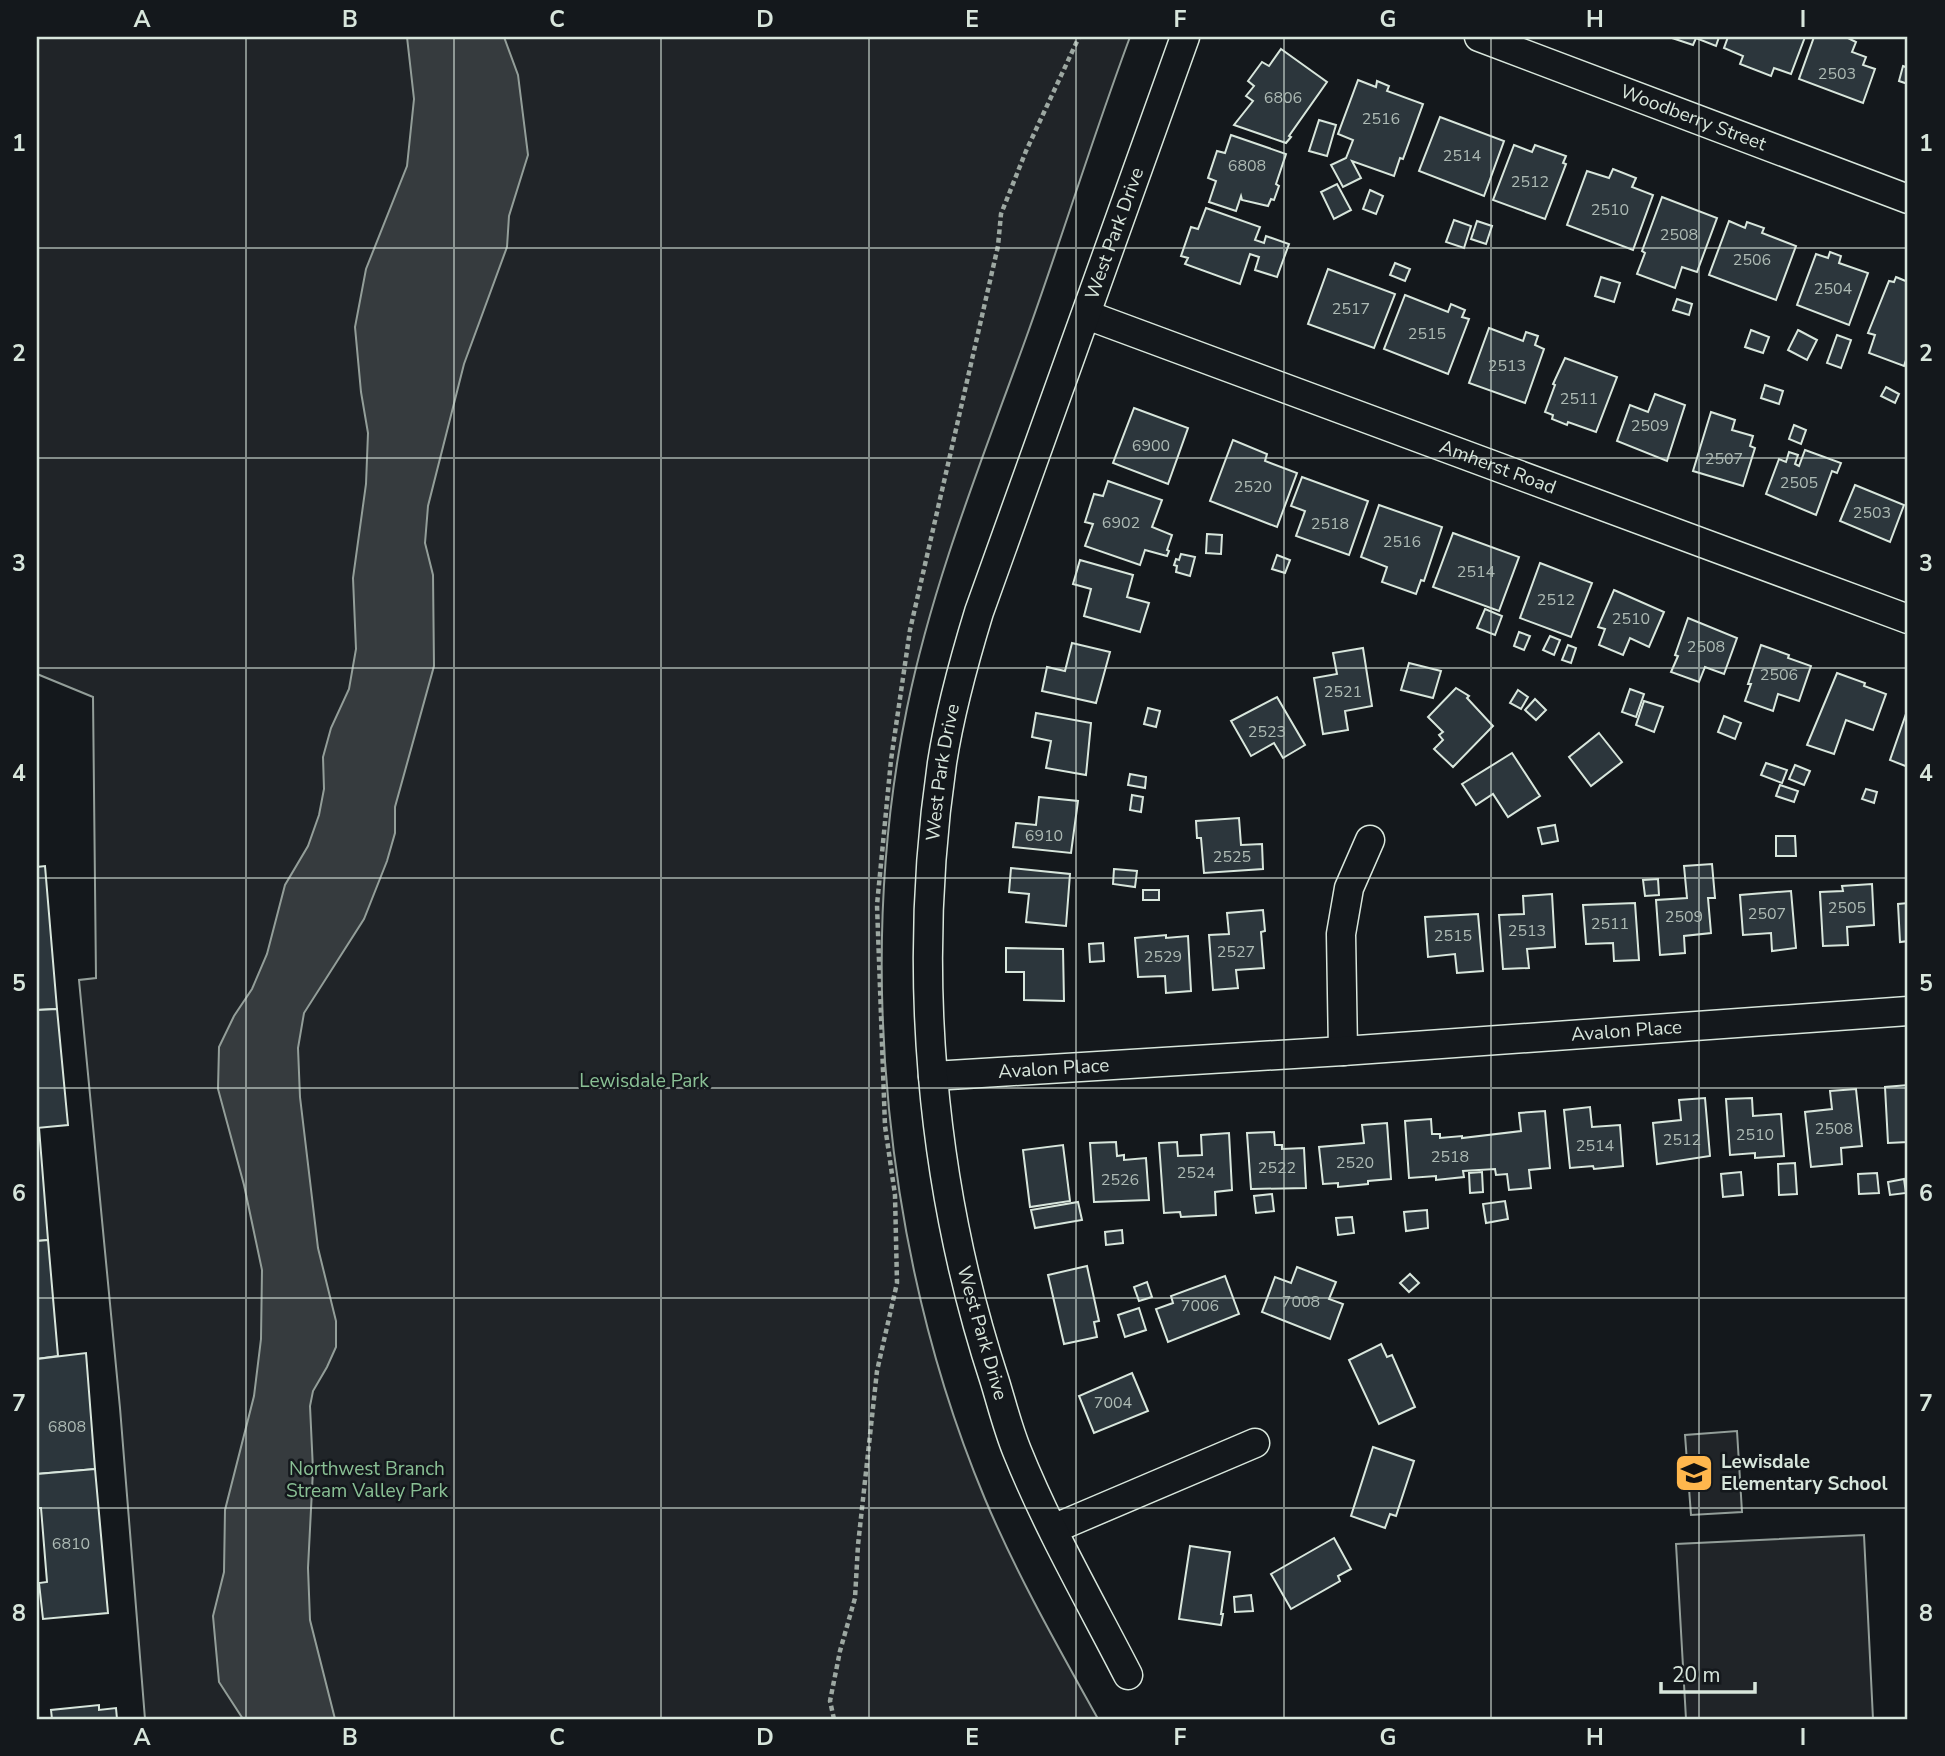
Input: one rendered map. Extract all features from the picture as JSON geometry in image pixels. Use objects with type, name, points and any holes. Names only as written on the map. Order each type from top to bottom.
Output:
[{"type":"street","name":"West Park Drive","points":[[1128,1675],[1053,1529],[1016,1448],[971,1303],[940,1149],[928,994],[928,904],[942,760],[953,703],[979,612],[1185,37]]},
{"type":"street","name":"Woodberry Street","points":[[1479,37],[1908,199]]},
{"type":"street","name":"Amherst Road","points":[[1087,315],[1908,619]]},
{"type":"street","points":[[1343,1051],[1341,934],[1349,888],[1370,840]]},
{"type":"street","name":"Avalon Place","points":[[933,1076],[1343,1051],[1908,1011]]},
{"type":"street","points":[[1053,1529],[1255,1443]]},
{"type":"green space","name":"Northwest Branch Stream Valley Park","points":[[37,37],[1130,37],[944,567],[930,614],[907,708],[891,805],[883,905],[882,1007],[889,1109],[903,1211],[923,1310],[951,1407],[985,1499],[1024,1583],[1098,1719],[145,1719],[120,1408],[79,980],[96,978],[93,697],[37,674]]},
{"type":"green space","points":[[1737,1431],[1742,1512],[1691,1515],[1685,1435]]},
{"type":"green space","points":[[1864,1535],[1873,1719],[1686,1719],[1676,1544]]},
{"type":"shaded area","points":[[407,37],[504,37],[518,75],[528,155],[509,216],[507,247],[464,364],[428,506],[425,543],[433,575],[434,666],[395,807],[395,833],[364,919],[304,1013],[298,1048],[300,1097],[318,1248],[336,1321],[336,1347],[313,1391],[310,1406],[313,1470],[308,1568],[310,1620],[335,1719],[243,1719],[219,1682],[213,1616],[224,1572],[225,1510],[254,1396],[261,1339],[262,1270],[244,1185],[218,1089],[219,1047],[234,1016],[252,989],[267,954],[285,885],[308,846],[319,815],[324,789],[323,757],[331,728],[349,689],[356,649],[353,578],[366,484],[368,433],[355,327],[366,269],[407,166],[414,99]]},
{"type":"building","points":[[1669,37],[1719,37],[1716,46],[1696,38],[1693,45]]},
{"type":"building","points":[[1728,37],[1805,37],[1791,74],[1774,68],[1771,76],[1740,64],[1743,56],[1724,48]]},
{"type":"building","points":[[1814,37],[1846,37],[1856,42],[1852,52],[1866,57],[1863,65],[1875,69],[1863,103],[1799,79]]},
{"type":"building","points":[[1281,49],[1327,82],[1286,143],[1234,125],[1253,101],[1246,96],[1254,86],[1248,81],[1262,62],[1269,66]]},
{"type":"building","points":[[1903,66],[1908,68],[1908,84],[1899,81]]},
{"type":"building","points":[[1358,80],[1376,87],[1377,81],[1389,86],[1387,91],[1423,104],[1394,176],[1352,161],[1361,178],[1343,187],[1331,165],[1346,158],[1353,140],[1338,134]]},
{"type":"building","points":[[1440,117],[1504,141],[1484,196],[1419,171]]},
{"type":"building","points":[[1319,120],[1336,125],[1327,156],[1309,151]]},
{"type":"building","points":[[1231,135],[1286,154],[1276,184],[1279,186],[1274,200],[1271,199],[1268,206],[1242,200],[1241,196],[1236,211],[1209,202],[1216,181],[1208,178],[1217,151],[1225,153]]},
{"type":"building","points":[[1514,145],[1532,152],[1535,145],[1566,156],[1563,163],[1566,164],[1545,219],[1493,200]]},
{"type":"building","points":[[1613,169],[1636,178],[1632,187],[1653,195],[1633,250],[1567,225],[1587,171],[1609,178]]},
{"type":"building","points":[[1337,184],[1351,210],[1334,219],[1321,192]]},
{"type":"building","points":[[1370,190],[1383,196],[1376,214],[1363,209]]},
{"type":"building","points":[[1662,197],[1717,218],[1697,272],[1682,267],[1675,288],[1637,274],[1645,253],[1642,251]]},
{"type":"building","points":[[1206,208],[1260,227],[1255,240],[1264,243],[1266,236],[1289,244],[1277,277],[1255,270],[1259,257],[1250,254],[1240,284],[1185,264],[1188,258],[1181,256],[1191,227],[1198,229]]},
{"type":"building","points":[[1454,220],[1471,226],[1464,248],[1446,242]]},
{"type":"building","points":[[1477,221],[1492,226],[1486,244],[1471,239]]},
{"type":"building","points":[[1729,221],[1745,228],[1747,222],[1764,228],[1762,233],[1796,246],[1776,300],[1709,275]]},
{"type":"building","points":[[1830,252],[1841,256],[1839,263],[1868,273],[1849,325],[1797,305],[1816,254],[1828,258]]},
{"type":"building","points":[[1395,263],[1410,269],[1405,281],[1390,275]]},
{"type":"building","points":[[1328,269],[1395,294],[1374,348],[1308,324]]},
{"type":"building","points":[[1601,277],[1620,283],[1614,302],[1595,296]]},
{"type":"building","points":[[1896,277],[1908,282],[1908,354],[1904,366],[1869,353],[1875,335],[1868,333],[1889,281],[1894,282]]},
{"type":"building","points":[[1405,295],[1448,312],[1451,304],[1465,310],[1462,317],[1469,319],[1448,374],[1384,349]]},
{"type":"building","points":[[1677,299],[1692,304],[1689,315],[1673,310]]},
{"type":"building","points":[[1489,328],[1523,341],[1526,332],[1538,336],[1535,345],[1544,349],[1525,403],[1469,383]]},
{"type":"building","points":[[1751,330],[1769,337],[1763,353],[1745,347]]},
{"type":"building","points":[[1798,330],[1817,340],[1807,360],[1788,350]]},
{"type":"building","points":[[1837,335],[1851,340],[1841,368],[1827,363]]},
{"type":"building","points":[[1565,358],[1617,377],[1596,432],[1568,422],[1567,425],[1552,419],[1553,415],[1545,412],[1555,385],[1553,384]]},
{"type":"building","points":[[1765,385],[1783,391],[1779,404],[1761,398]]},
{"type":"building","points":[[1886,387],[1899,394],[1895,403],[1881,396]]},
{"type":"building","points":[[1655,394],[1685,405],[1667,461],[1617,441],[1630,405],[1648,412]]},
{"type":"building","points":[[1134,408],[1188,428],[1168,484],[1113,463]]},
{"type":"building","points":[[1711,412],[1735,420],[1732,430],[1753,436],[1750,446],[1755,448],[1743,486],[1693,471]]},
{"type":"building","points":[[1794,425],[1806,430],[1801,444],[1789,439]]},
{"type":"building","points":[[1233,440],[1267,454],[1265,461],[1297,473],[1277,527],[1210,501]]},
{"type":"building","points":[[1805,450],[1841,463],[1837,473],[1832,471],[1816,515],[1766,494],[1779,459],[1786,462],[1789,452],[1798,455],[1795,464],[1799,466]]},
{"type":"building","points":[[1302,477],[1368,501],[1349,555],[1296,536],[1305,511],[1291,506]]},
{"type":"building","points":[[1108,481],[1162,500],[1152,527],[1172,535],[1167,556],[1145,550],[1140,565],[1085,546],[1093,524],[1085,522],[1094,494],[1103,496]]},
{"type":"building","points":[[1855,485],[1904,505],[1890,542],[1840,521]]},
{"type":"building","points":[[1379,505],[1442,527],[1424,581],[1421,580],[1416,594],[1382,582],[1387,567],[1361,557]]},
{"type":"building","points":[[1453,533],[1519,557],[1499,611],[1433,587]]},
{"type":"building","points":[[1207,534],[1222,535],[1221,554],[1206,553]]},
{"type":"building","points":[[1181,554],[1195,557],[1190,576],[1176,572],[1177,566],[1174,565]]},
{"type":"building","points":[[1277,555],[1290,560],[1285,573],[1272,569]]},
{"type":"building","points":[[1080,560],[1133,575],[1127,597],[1149,603],[1140,632],[1084,616],[1091,589],[1073,584]]},
{"type":"building","points":[[1540,563],[1592,583],[1571,637],[1520,618]]},
{"type":"building","points":[[1614,590],[1664,612],[1649,647],[1630,638],[1623,655],[1599,645],[1605,629],[1598,627]]},
{"type":"building","points":[[1485,609],[1502,616],[1495,635],[1477,628]]},
{"type":"building","points":[[1688,618],[1737,638],[1724,674],[1705,667],[1699,682],[1671,672]]},
{"type":"building","points":[[1519,632],[1530,636],[1524,650],[1514,646]]},
{"type":"building","points":[[1550,636],[1560,640],[1554,655],[1543,650]]},
{"type":"building","points":[[1072,643],[1110,652],[1096,703],[1042,691],[1047,667],[1065,671]]},
{"type":"building","points":[[1568,645],[1576,648],[1571,663],[1562,660]]},
{"type":"building","points":[[1761,645],[1811,666],[1799,701],[1778,694],[1773,711],[1745,701]]},
{"type":"building","points":[[1363,648],[1372,706],[1345,711],[1348,730],[1323,734],[1314,678],[1337,674],[1333,653]]},
{"type":"building","points":[[1409,663],[1441,671],[1433,698],[1401,690]]},
{"type":"building","points":[[1837,673],[1886,694],[1873,730],[1846,720],[1834,754],[1807,745]]},
{"type":"building","points":[[1456,688],[1469,696],[1467,698],[1493,726],[1453,767],[1434,749],[1443,740],[1439,735],[1443,732],[1428,717]]},
{"type":"building","points":[[1630,689],[1644,694],[1636,717],[1622,712]]},
{"type":"building","points":[[1518,690],[1528,697],[1521,709],[1510,703]]},
{"type":"building","points":[[1277,697],[1305,745],[1283,758],[1274,743],[1251,756],[1231,721]]},
{"type":"building","points":[[1535,699],[1546,710],[1536,720],[1525,710]]},
{"type":"building","points":[[1644,701],[1663,707],[1654,732],[1636,725]]},
{"type":"building","points":[[1148,708],[1160,711],[1156,727],[1144,724]]},
{"type":"building","points":[[1908,708],[1908,767],[1890,760]]},
{"type":"building","points":[[1036,713],[1091,723],[1086,775],[1046,768],[1051,741],[1032,737]]},
{"type":"building","points":[[1724,716],[1741,723],[1735,739],[1718,732]]},
{"type":"building","points":[[1599,733],[1622,762],[1591,786],[1569,757]]},
{"type":"building","points":[[1512,753],[1540,796],[1508,817],[1493,794],[1476,805],[1462,784]]},
{"type":"building","points":[[1766,763],[1787,770],[1782,783],[1761,775]]},
{"type":"building","points":[[1795,765],[1810,771],[1804,785],[1789,779]]},
{"type":"building","points":[[1130,774],[1146,777],[1145,788],[1128,785]]},
{"type":"building","points":[[1780,785],[1798,791],[1794,802],[1776,796]]},
{"type":"building","points":[[1866,789],[1877,792],[1874,803],[1862,799]]},
{"type":"building","points":[[1132,795],[1143,797],[1141,812],[1130,810]]},
{"type":"building","points":[[1039,797],[1078,801],[1071,853],[1013,847],[1016,823],[1036,825]]},
{"type":"building","points":[[1239,818],[1241,845],[1262,844],[1263,869],[1204,873],[1201,838],[1197,838],[1196,821]]},
{"type":"building","points":[[1555,825],[1558,841],[1542,844],[1538,828]]},
{"type":"building","points":[[1776,836],[1795,836],[1796,856],[1776,856]]},
{"type":"building","points":[[1712,864],[1715,898],[1708,898],[1711,933],[1684,936],[1685,953],[1660,955],[1656,900],[1687,898],[1684,866]]},
{"type":"building","points":[[45,866],[57,1009],[37,1010],[37,867]]},
{"type":"building","points":[[1011,868],[1070,874],[1066,926],[1026,922],[1029,894],[1009,892]]},
{"type":"building","points":[[1114,869],[1137,871],[1135,887],[1113,884]]},
{"type":"building","points":[[1658,879],[1659,895],[1645,896],[1643,880]]},
{"type":"building","points":[[1872,884],[1874,925],[1847,927],[1848,945],[1823,946],[1820,892],[1843,891],[1842,886]]},
{"type":"building","points":[[1143,890],[1159,890],[1159,900],[1143,900]]},
{"type":"building","points":[[1791,891],[1796,948],[1772,951],[1771,933],[1743,935],[1740,895]]},
{"type":"building","points":[[1552,894],[1555,947],[1527,949],[1529,968],[1503,969],[1499,915],[1524,914],[1523,896]]},
{"type":"building","points":[[1635,903],[1639,960],[1614,961],[1613,943],[1586,944],[1583,905]]},
{"type":"building","points":[[1908,903],[1908,941],[1900,942],[1898,904]]},
{"type":"building","points":[[1263,910],[1265,931],[1261,932],[1264,968],[1236,970],[1238,988],[1213,990],[1209,935],[1229,934],[1227,913]]},
{"type":"building","points":[[1478,914],[1483,971],[1457,973],[1455,954],[1428,957],[1425,917]]},
{"type":"building","points":[[1166,935],[1166,938],[1188,936],[1191,991],[1166,993],[1165,976],[1138,977],[1135,938]]},
{"type":"building","points":[[1103,943],[1104,961],[1090,962],[1089,944]]},
{"type":"building","points":[[1006,948],[1063,949],[1064,1001],[1024,1000],[1024,972],[1006,972]]},
{"type":"building","points":[[57,1009],[68,1125],[37,1128],[37,1010]]},
{"type":"building","points":[[1908,1085],[1908,1142],[1888,1143],[1885,1087]]},
{"type":"building","points":[[1856,1089],[1862,1146],[1841,1148],[1842,1164],[1811,1167],[1805,1112],[1832,1109],[1830,1091]]},
{"type":"building","points":[[1705,1098],[1710,1156],[1657,1164],[1653,1123],[1681,1120],[1679,1100]]},
{"type":"building","points":[[1752,1098],[1753,1116],[1781,1114],[1784,1156],[1755,1158],[1755,1153],[1730,1155],[1726,1099]]},
{"type":"building","points":[[1590,1107],[1592,1127],[1620,1125],[1623,1166],[1570,1168],[1564,1110]]},
{"type":"building","points":[[1545,1111],[1550,1168],[1529,1170],[1531,1188],[1509,1190],[1507,1174],[1496,1175],[1495,1169],[1463,1171],[1464,1177],[1436,1180],[1436,1176],[1409,1178],[1405,1121],[1431,1119],[1432,1134],[1440,1134],[1440,1138],[1462,1138],[1521,1131],[1519,1113]]},
{"type":"building","points":[[1387,1123],[1391,1179],[1338,1187],[1338,1183],[1323,1184],[1319,1147],[1364,1143],[1362,1125]]},
{"type":"building","points":[[37,1128],[48,1240],[37,1241]]},
{"type":"building","points":[[1274,1132],[1275,1145],[1282,1145],[1282,1149],[1304,1148],[1306,1188],[1251,1189],[1247,1133]]},
{"type":"building","points":[[1229,1133],[1232,1190],[1215,1192],[1216,1215],[1181,1217],[1180,1212],[1164,1213],[1159,1143],[1177,1142],[1178,1156],[1202,1155],[1201,1135]]},
{"type":"building","points":[[1116,1142],[1117,1156],[1124,1155],[1124,1160],[1146,1158],[1149,1200],[1094,1202],[1090,1143]]},
{"type":"building","points":[[1063,1145],[1070,1201],[1030,1207],[1023,1150]]},
{"type":"building","points":[[1795,1163],[1797,1194],[1779,1195],[1778,1164]]},
{"type":"building","points":[[1482,1172],[1483,1192],[1470,1193],[1469,1173]]},
{"type":"building","points":[[1741,1172],[1743,1195],[1723,1197],[1721,1174]]},
{"type":"building","points":[[1877,1173],[1879,1193],[1859,1194],[1858,1174]]},
{"type":"building","points":[[1904,1179],[1906,1193],[1890,1195],[1888,1182]]},
{"type":"building","points":[[1272,1194],[1274,1211],[1256,1213],[1254,1196]]},
{"type":"building","points":[[1505,1201],[1508,1219],[1486,1223],[1483,1204]]},
{"type":"building","points":[[1078,1202],[1082,1220],[1035,1228],[1031,1210]]},
{"type":"building","points":[[1427,1210],[1428,1228],[1406,1231],[1404,1212]]},
{"type":"building","points":[[1352,1217],[1354,1233],[1338,1235],[1336,1218]]},
{"type":"building","points":[[1122,1230],[1123,1243],[1106,1245],[1105,1232]]},
{"type":"building","points":[[48,1240],[58,1356],[37,1359],[37,1241]]},
{"type":"building","points":[[1087,1266],[1099,1321],[1094,1322],[1097,1337],[1064,1344],[1048,1275]]},
{"type":"building","points":[[1297,1267],[1336,1282],[1329,1299],[1343,1304],[1330,1339],[1262,1312],[1275,1277],[1291,1283]]},
{"type":"building","points":[[1410,1274],[1419,1283],[1409,1292],[1400,1283]]},
{"type":"building","points":[[1225,1276],[1239,1314],[1168,1342],[1156,1309],[1173,1303],[1171,1296]]},
{"type":"building","points":[[1147,1282],[1152,1297],[1139,1301],[1134,1287]]},
{"type":"building","points":[[1139,1308],[1146,1330],[1125,1337],[1118,1315]]},
{"type":"building","points":[[1381,1344],[1387,1357],[1392,1355],[1415,1407],[1379,1424],[1349,1360]]},
{"type":"building","points":[[86,1353],[95,1469],[37,1474],[37,1359]]},
{"type":"building","points":[[1132,1373],[1148,1411],[1094,1433],[1079,1396]]},
{"type":"building","points":[[1373,1447],[1414,1461],[1396,1516],[1390,1514],[1385,1528],[1351,1516]]},
{"type":"building","points":[[95,1469],[108,1613],[43,1619],[39,1583],[47,1582],[41,1508],[37,1508],[37,1474]]},
{"type":"building","points":[[1334,1538],[1351,1569],[1338,1576],[1340,1581],[1291,1609],[1271,1574]]},
{"type":"building","points":[[1190,1546],[1230,1552],[1221,1625],[1179,1619]]},
{"type":"building","points":[[1251,1595],[1253,1611],[1235,1612],[1234,1597]]},
{"type":"building","points":[[99,1705],[99,1710],[116,1708],[117,1719],[52,1719],[51,1710]]},
{"type":"place","name":"Lewisdale Elementary School","points":[[1694,1473]]},
{"type":"park label","name":"Lewisdale Park","points":[[644,1081]]}]
